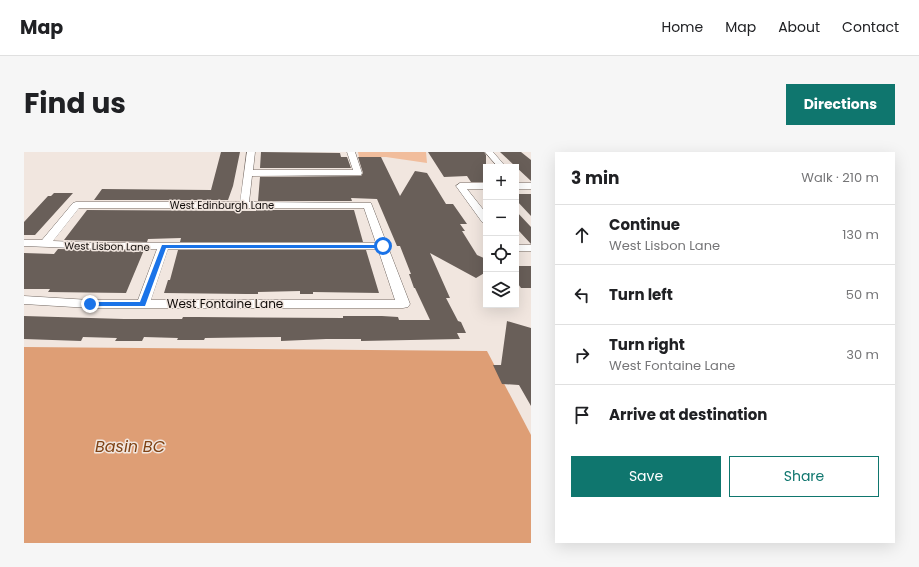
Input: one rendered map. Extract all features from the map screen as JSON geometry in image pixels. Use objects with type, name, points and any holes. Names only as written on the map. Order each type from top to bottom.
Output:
[{"type":"street","points":[[244,205],[252,152]]},
{"type":"street","points":[[248,174],[358,173],[351,152]]},
{"type":"street","points":[[489,152],[499,164]]},
{"type":"street","points":[[519,184],[531,186]]},
{"type":"street","points":[[483,186],[460,186],[483,216]]},
{"type":"street","name":"West Edinburgh Lane","points":[[45,244],[76,205],[368,205],[383,246]]},
{"type":"street","name":"West Lisbon Lane","points":[[24,243],[164,246],[383,246]]},
{"type":"street","points":[[143,304],[164,246]]},
{"type":"street","name":"West Fontaine Lane","points":[[24,300],[90,304],[403,304],[383,246]]},
{"type":"street","points":[[519,248],[531,248]]},
{"type":"shaded area","points":[[358,152],[426,152],[427,163],[386,157],[359,157]]},
{"type":"water","name":"Basin BC","points":[[24,347],[487,351],[531,435],[531,543],[24,543]]},
{"type":"building","points":[[221,152],[240,152],[233,186],[228,200],[94,200],[102,189],[211,190]]},
{"type":"building","points":[[261,152],[340,153],[341,157],[347,157],[351,168],[260,168]]},
{"type":"building","points":[[428,152],[484,152],[486,155],[486,164],[483,164],[483,182],[471,182],[467,176],[444,177]]},
{"type":"building","points":[[500,152],[521,152],[531,160],[531,181],[519,170],[519,164],[513,164]]},
{"type":"building","points":[[358,157],[381,157],[400,196],[415,171],[427,173],[446,204],[453,204],[467,224],[460,224],[465,231],[462,231],[477,255],[483,258],[483,274],[476,278],[430,253],[450,298],[446,298],[466,333],[457,333],[460,339],[361,341],[361,339],[326,339],[281,341],[281,337],[177,340],[178,338],[144,337],[142,341],[115,341],[117,338],[83,337],[81,341],[24,339],[24,316],[182,319],[183,317],[343,318],[343,316],[382,316],[398,317],[399,320],[430,320],[414,288],[409,274],[411,274],[400,246],[397,246],[377,199],[351,198],[352,201],[258,201],[260,177],[361,176],[363,173]]},
{"type":"building","points":[[54,193],[73,193],[35,235],[24,235],[24,222],[48,196],[51,196]]},
{"type":"building","points":[[519,194],[531,194],[531,216],[519,203]]},
{"type":"building","points":[[87,210],[354,210],[363,242],[180,242],[181,238],[148,239],[147,242],[64,240]]},
{"type":"building","points":[[519,214],[531,227],[531,244],[519,231]]},
{"type":"building","points":[[58,249],[144,250],[126,293],[48,292],[50,289],[24,289],[24,253],[54,254]]},
{"type":"building","points":[[178,250],[366,250],[379,293],[313,292],[313,294],[300,294],[300,291],[258,292],[258,294],[164,293],[168,280],[170,280]]},
{"type":"building","points":[[519,266],[531,266],[531,288],[521,288],[519,285]]},
{"type":"building","points":[[507,321],[531,328],[531,406],[519,385],[502,384],[493,365],[501,365]]},
{"type":"route","points":[[90,304],[143,304],[164,246],[383,246]]}]
